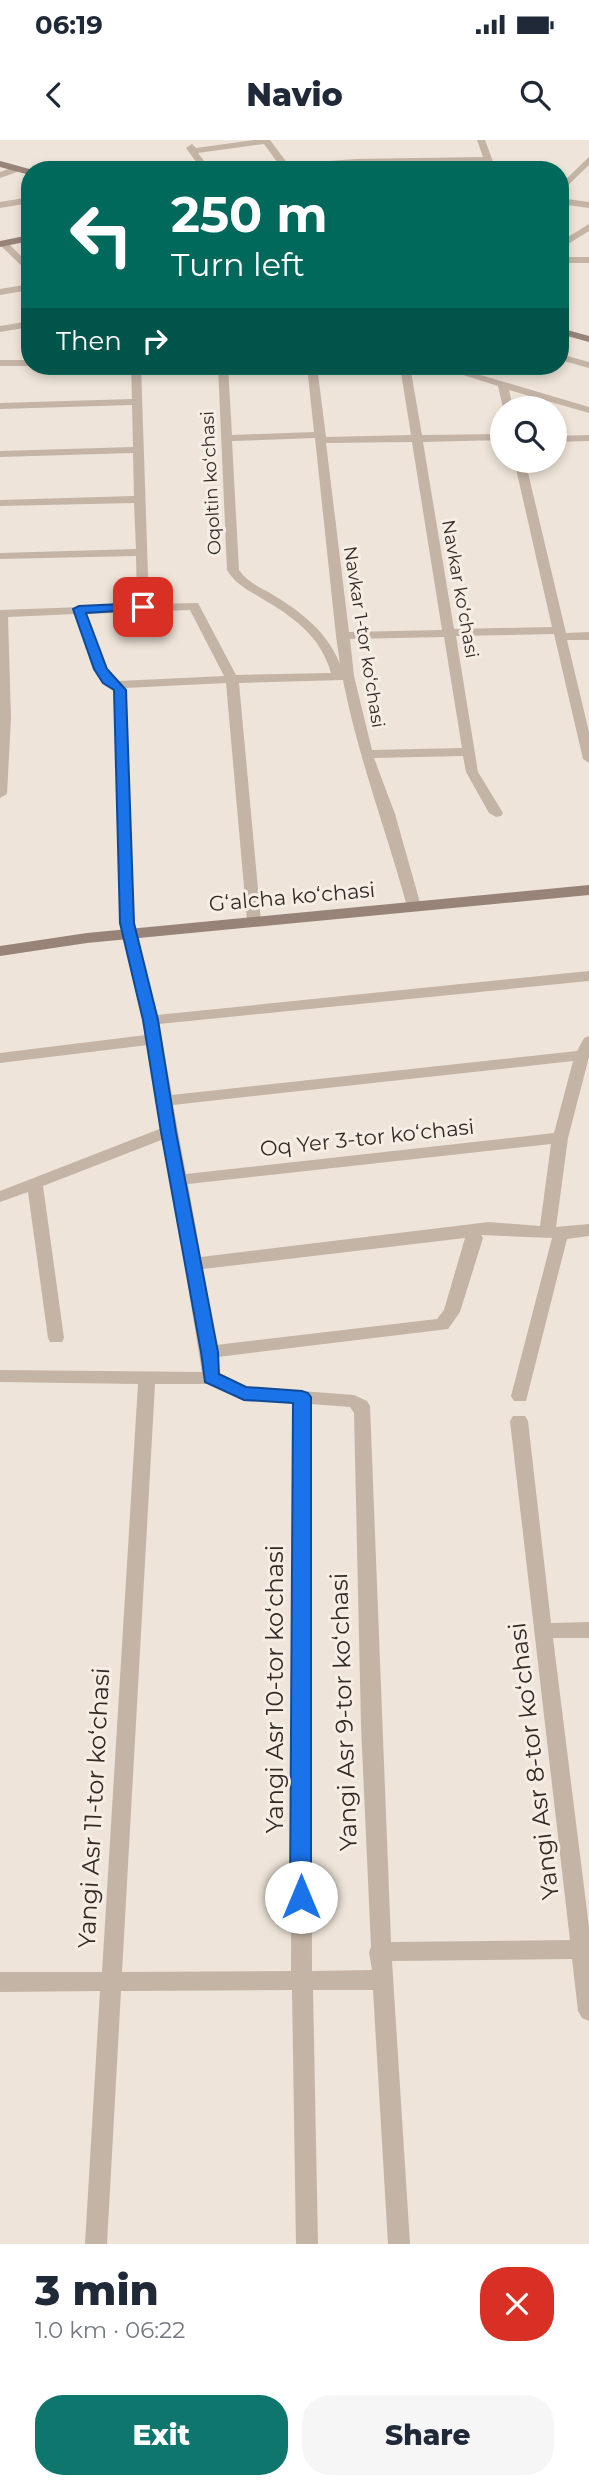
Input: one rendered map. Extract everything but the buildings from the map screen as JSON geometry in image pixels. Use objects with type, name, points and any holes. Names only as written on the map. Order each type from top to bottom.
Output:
[{"type":"street","points":[[200,161],[191,147],[204,144],[203,140]]},
{"type":"street","points":[[481,140],[489,161]]},
{"type":"street","points":[[192,151],[269,141],[282,161]]},
{"type":"street","points":[[569,181],[589,160]]},
{"type":"street","points":[[0,164],[21,170]]},
{"type":"street","points":[[0,175],[17,169]]},
{"type":"street","points":[[0,205],[21,202]]},
{"type":"street","points":[[569,202],[589,205]]},
{"type":"street","points":[[569,240],[589,227]]},
{"type":"street","points":[[1,244],[21,240]]},
{"type":"street","points":[[1,244],[21,263]]},
{"type":"street","points":[[569,260],[589,260]]},
{"type":"street","points":[[0,292],[21,288]]},
{"type":"street","points":[[0,329],[21,326]]},
{"type":"street","points":[[569,333],[589,339]]},
{"type":"street","points":[[569,359],[589,365]]},
{"type":"street","points":[[0,363],[21,363]]},
{"type":"street","points":[[136,375],[143,607]]},
{"type":"street","name":"Oqoltin koʻchasi","points":[[223,375],[231,549],[236,576],[307,623],[332,656],[343,676]]},
{"type":"street","name":"Navkar 1-tor koʻchasi","points":[[313,375],[342,636],[343,676],[414,906]]},
{"type":"street","name":"Navkar koʻchasi","points":[[406,375],[472,772],[496,813]]},
{"type":"street","points":[[468,375],[589,410]]},
{"type":"street","points":[[503,386],[505,396]]},
{"type":"street","points":[[0,406],[138,402]]},
{"type":"street","points":[[226,438],[490,437]]},
{"type":"street","points":[[567,439],[589,438]]},
{"type":"street","points":[[0,454],[139,450]]},
{"type":"street","points":[[522,473],[589,759]]},
{"type":"street","points":[[0,503],[140,499]]},
{"type":"street","points":[[0,556],[142,552]]},
{"type":"street","points":[[0,794],[1,614],[143,607],[183,606],[198,609],[232,679],[254,921]]},
{"type":"street","points":[[79,609],[101,669],[108,680],[117,685],[343,676]]},
{"type":"street","points":[[342,636],[451,633],[589,636]]},
{"type":"street","points":[[117,685],[121,695],[123,822],[129,934],[151,1020],[168,1132],[209,1352],[211,1378]]},
{"type":"street","points":[[366,754],[469,752]]},
{"type":"street","name":"Gʻalcha koʻchasi","points":[[0,951],[254,921],[589,890]]},
{"type":"street","points":[[151,1020],[589,976]]},
{"type":"street","points":[[0,1058],[154,1039]]},
{"type":"street","points":[[164,1101],[585,1048],[560,1138],[554,1233],[520,1396]]},
{"type":"street","points":[[0,1198],[168,1132]]},
{"type":"street","name":"Oq Yer 3-tor koʻchasi","points":[[178,1180],[560,1138]]},
{"type":"street","points":[[36,1185],[56,1338]]},
{"type":"street","points":[[193,1264],[489,1228],[554,1233],[589,1230]]},
{"type":"street","points":[[209,1352],[442,1325],[452,1312],[475,1238],[469,1232]]},
{"type":"street","points":[[0,1376],[211,1378],[244,1394],[302,1397]]},
{"type":"street","name":"Yangi Asr 11-tor koʻchasi","points":[[96,2244],[147,1376]]},
{"type":"street","name":"Yangi Asr 9-tor koʻchasi","points":[[302,1397],[354,1401],[361,1406],[363,1413],[365,1576],[380,1980],[399,2244]]},
{"type":"street","name":"Yangi Asr 10-tor koʻchasi","points":[[302,1397],[302,1981],[307,2244]]},
{"type":"street","name":"Yangi Asr 8-tor koʻchasi","points":[[519,1421],[589,2011]]},
{"type":"street","points":[[543,1631],[589,1630]]},
{"type":"street","points":[[380,1952],[581,1949]]},
{"type":"street","points":[[0,1982],[380,1980]]},
{"type":"route","points":[[143,607],[79,609],[104,676],[117,685],[121,695],[127,923],[151,1020],[168,1132],[209,1352],[211,1378],[244,1394],[302,1397],[301,1897]]}]
